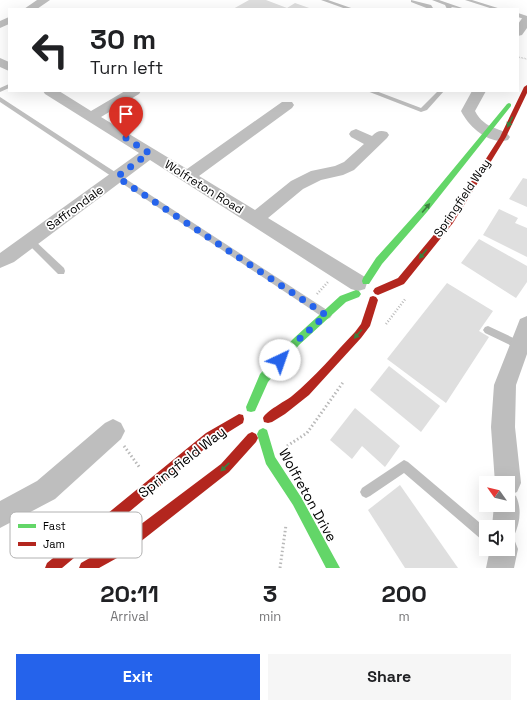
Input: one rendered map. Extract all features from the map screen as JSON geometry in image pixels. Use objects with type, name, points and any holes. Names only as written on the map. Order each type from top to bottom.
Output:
[{"type":"main road","name":"Springfield Way","points":[[261,411],[264,378],[296,342],[343,299],[360,286],[379,261],[424,210],[527,82]]},
{"type":"main road","name":"Springfield Way","points":[[376,295],[401,281],[450,221],[503,137],[527,87]]},
{"type":"main road","points":[[252,438],[241,432],[238,419],[243,411],[261,411],[278,414],[311,386],[364,327],[376,295],[372,283],[360,286],[366,301],[376,295]]},
{"type":"main road","points":[[142,532],[218,473],[252,438],[263,434],[268,424],[261,411]]},
{"type":"main road","name":"Springfield Way","points":[[119,512],[210,437],[238,419]]},
{"type":"main road","name":"Wolfreton Drive","points":[[263,434],[270,460],[298,501],[333,568]]},
{"type":"main road","name":"Springfield Way","points":[[52,568],[64,558]]},
{"type":"main road","points":[[86,568],[104,558]]},
{"type":"street","points":[[31,8],[45,0]]},
{"type":"street","points":[[519,30],[527,18]]},
{"type":"street","name":"Wolfreton Road","points":[[52,92],[256,219],[360,286]]},
{"type":"street","points":[[92,116],[132,92]]},
{"type":"street","points":[[478,92],[468,112],[472,122],[487,132],[503,137]]},
{"type":"street","points":[[187,177],[287,105]]},
{"type":"street","points":[[256,219],[297,184],[317,175],[338,171],[349,166],[377,139],[356,134]]},
{"type":"street","name":"Saffrondale","points":[[0,261],[8,257],[149,153]]},
{"type":"street","points":[[508,476],[503,427],[505,384],[523,335]]},
{"type":"street","points":[[0,514],[46,490],[114,431]]},
{"type":"lane","points":[[323,0],[348,8]]},
{"type":"lane","points":[[434,0],[449,7]]},
{"type":"lane","points":[[467,0],[495,8]]},
{"type":"lane","points":[[413,1],[431,8]]},
{"type":"lane","points":[[373,92],[421,110],[425,109],[440,92]]},
{"type":"lane","points":[[0,99],[326,315]]},
{"type":"lane","points":[[30,241],[61,271]]},
{"type":"lane","points":[[488,330],[523,335]]},
{"type":"lane","points":[[366,492],[404,466],[479,529]]},
{"type":"path","points":[[114,431],[152,485]]},
{"type":"path","points":[[280,568],[287,512],[298,501]]},
{"type":"building","points":[[249,0],[266,0],[287,8],[235,8]]},
{"type":"building","points":[[295,3],[309,8],[287,8]]},
{"type":"building","points":[[523,178],[527,179],[527,207],[509,199]]},
{"type":"building","points":[[499,209],[518,218],[515,223],[527,228],[527,257],[483,235]]},
{"type":"building","points":[[479,239],[527,266],[527,282],[516,298],[461,263]]},
{"type":"building","points":[[447,283],[493,311],[479,331],[489,337],[446,403],[387,359]]},
{"type":"building","points":[[389,366],[440,406],[421,432],[370,390]]},
{"type":"building","points":[[355,408],[400,446],[385,467],[362,446],[352,459],[330,440]]},
{"type":"building","points":[[400,485],[458,568],[405,568],[368,510]]},
{"type":"traffic: fast","points":[[366,281],[379,261],[424,210],[509,105]]},
{"type":"traffic: fast","points":[[251,407],[264,378],[296,342],[343,299],[356,294]]},
{"type":"traffic: fast","points":[[263,434],[270,460],[297,501],[333,568]]},
{"type":"traffic: jam","points":[[378,291],[401,281],[450,221],[503,137],[527,87]]},
{"type":"traffic: jam","points":[[268,418],[294,401],[316,381],[358,335],[365,326],[373,300]]},
{"type":"traffic: jam","points":[[120,512],[210,437],[239,419]]},
{"type":"traffic: jam","points":[[142,532],[225,468],[252,438]]},
{"type":"traffic: jam","points":[[52,568],[64,558]]},
{"type":"traffic: jam","points":[[86,568],[104,558]]},
{"type":"route","points":[[126,138],[149,153],[117,177],[326,315],[296,342],[280,360]]}]
